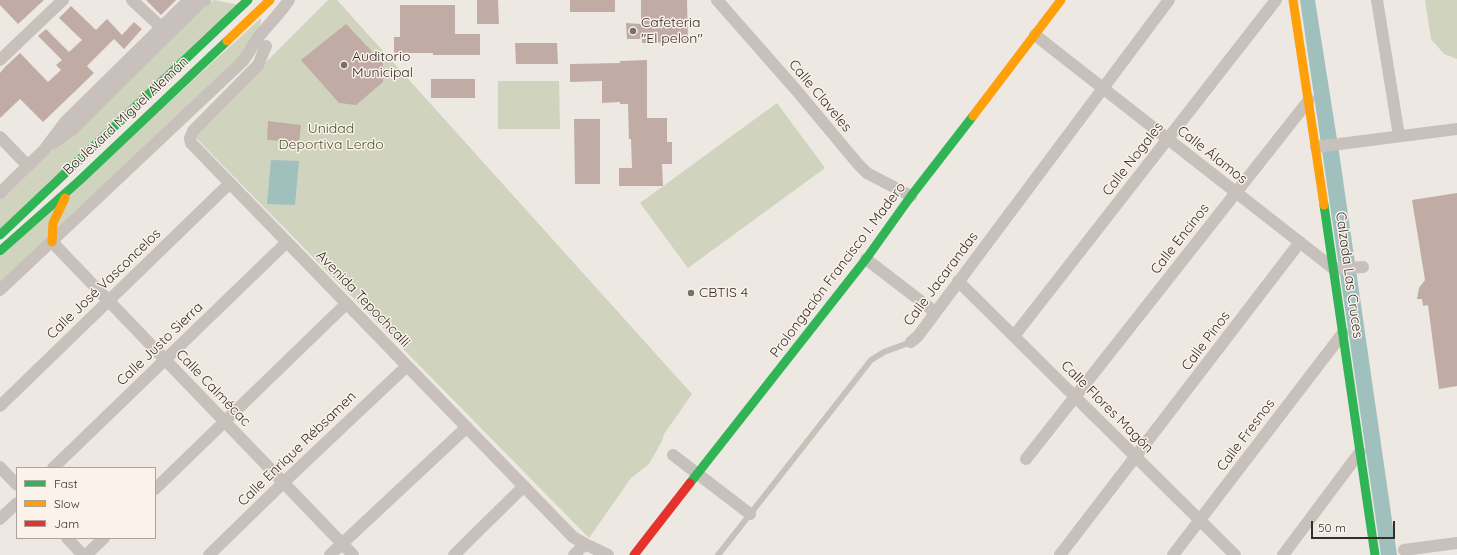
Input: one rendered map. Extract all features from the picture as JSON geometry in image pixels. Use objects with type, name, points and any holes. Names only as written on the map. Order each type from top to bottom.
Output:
[{"type":"main road","name":"Boulevard Miguel Alemán","points":[[0,235],[248,0]]},
{"type":"main road","name":"Boulevard Miguel Alemán","points":[[0,251],[79,181],[270,0]]},
{"type":"main road","name":"Prolongación Francisco I. Madero","points":[[634,555],[866,259],[911,196],[1061,0]]},
{"type":"main road","name":"Calzada Las Cruces","points":[[1293,0],[1309,100],[1320,146],[1343,333],[1375,555]]},
{"type":"main road","points":[[52,242],[53,224],[59,209],[66,197],[79,181]]},
{"type":"street","points":[[0,60],[63,0]]},
{"type":"street","points":[[132,0],[161,27]]},
{"type":"street","points":[[0,193],[44,150],[65,122],[189,0]]},
{"type":"street","points":[[44,150],[73,129],[202,1],[205,0]]},
{"type":"street","points":[[0,290],[242,62],[260,35],[289,0]]},
{"type":"street","name":"Calle Claveles","points":[[717,0],[797,91],[858,164],[867,173],[911,196]]},
{"type":"street","name":"Calle Jacarandas","points":[[911,342],[918,336],[1169,0]]},
{"type":"street","name":"Calle Nogales","points":[[1014,336],[1276,0]]},
{"type":"street","points":[[1377,0],[1399,136]]},
{"type":"street","name":"Calle Álamos","points":[[1035,35],[1336,269]]},
{"type":"street","name":"Avenida Tepochcalli","points":[[266,46],[258,65],[193,131],[190,138],[191,143],[573,537],[608,555]]},
{"type":"street","name":"Calle Encinos","points":[[1026,459],[1309,100]]},
{"type":"street","points":[[1320,146],[1457,129]]},
{"type":"street","points":[[0,137],[28,166]]},
{"type":"street","name":"Calle José Vasconcelos","points":[[0,406],[230,183]]},
{"type":"street","name":"Calle Calmécac","points":[[52,242],[353,555]]},
{"type":"street","name":"Calle Justo Sierra","points":[[54,467],[287,242]]},
{"type":"street","name":"Calle Pinos","points":[[1060,555],[1300,242]]},
{"type":"street","points":[[866,259],[935,312]]},
{"type":"street","points":[[1336,269],[1359,267]]},
{"type":"street","name":"Calle Flores Magón","points":[[958,281],[1235,555]]},
{"type":"street","points":[[156,488],[346,304]]},
{"type":"street","name":"Calle Fresnos","points":[[1174,555],[1343,333]]},
{"type":"street","name":"Calle Enrique Rébsamen","points":[[209,555],[407,366]]},
{"type":"street","points":[[330,555],[467,427]]},
{"type":"street","points":[[1282,555],[1360,452]]},
{"type":"street","points":[[673,455],[750,514]]},
{"type":"street","points":[[0,467],[16,484]]},
{"type":"street","points":[[454,555],[524,486]]},
{"type":"street","points":[[0,519],[16,504]]},
{"type":"street","points":[[68,539],[83,555]]},
{"type":"street","points":[[86,555],[103,539]]},
{"type":"street","points":[[1404,550],[1457,543]]},
{"type":"street","points":[[574,555],[585,544]]},
{"type":"lane","name":"Calle Jacarandas","points":[[718,555],[870,360],[884,352],[911,342]]},
{"type":"green space","points":[[214,0],[240,5],[0,231],[0,195],[72,132],[202,6]]},
{"type":"green space","name":"Unidad Deportiva Lerdo","points":[[328,0],[337,0],[692,394],[664,434],[662,441],[649,464],[631,478],[589,538],[193,135]]},
{"type":"green space","points":[[1425,0],[1457,0],[1457,59],[1444,54],[1431,39]]},
{"type":"green space","points":[[261,18],[261,22],[247,52],[0,285],[0,257]]},
{"type":"green space","points":[[498,81],[559,81],[560,129],[498,129]]},
{"type":"green space","points":[[777,103],[825,168],[688,268],[640,203]]},
{"type":"water","points":[[1300,0],[1315,0],[1339,152],[1397,555],[1381,555]]},
{"type":"water","points":[[271,160],[299,161],[295,205],[267,204]]},
{"type":"building","points":[[0,0],[44,0],[18,24],[0,5]]},
{"type":"building","points":[[146,0],[176,0],[161,15]]},
{"type":"building","points":[[477,0],[498,0],[499,24],[477,24]]},
{"type":"building","points":[[570,0],[615,0],[615,12],[570,12]]},
{"type":"building","points":[[641,0],[687,0],[688,42],[642,43],[642,39],[627,39],[626,23],[641,24]]},
{"type":"building","points":[[400,5],[455,5],[455,34],[480,34],[480,55],[394,53],[394,37],[400,37]]},
{"type":"building","points":[[71,6],[96,30],[107,19],[122,35],[134,22],[142,29],[124,49],[114,39],[87,66],[94,73],[43,122],[20,99],[0,118],[0,73],[5,67],[20,53],[48,82],[61,70],[56,65],[62,60],[38,36],[46,29],[69,52],[82,40],[59,18]]},
{"type":"building","name":"Auditorio Municipal","points":[[346,24],[383,63],[383,82],[356,105],[339,103],[301,60]]},
{"type":"building","points":[[515,43],[557,43],[558,64],[516,64]]},
{"type":"building","points":[[647,60],[647,118],[667,118],[667,142],[672,142],[672,164],[662,164],[663,186],[619,186],[619,168],[632,168],[628,104],[620,104],[620,102],[602,103],[602,81],[570,82],[570,64],[620,63],[620,61]]},
{"type":"building","points":[[431,79],[475,79],[475,98],[431,98]]},
{"type":"building","points":[[574,119],[600,119],[600,184],[575,184]]},
{"type":"building","points":[[268,121],[301,125],[299,142],[267,140]]},
{"type":"building","points":[[1457,193],[1457,386],[1439,389],[1428,305],[1423,306],[1422,299],[1417,299],[1419,288],[1425,280],[1412,200]]},
{"type":"traffic: fast","points":[[0,235],[248,0]]},
{"type":"traffic: fast","points":[[0,251],[79,181],[227,41]]},
{"type":"traffic: fast","points":[[690,483],[866,259],[911,196],[973,116]]},
{"type":"traffic: fast","points":[[1324,205],[1375,555]]},
{"type":"traffic: slow","points":[[227,41],[270,0]]},
{"type":"traffic: slow","points":[[973,116],[1061,0]]},
{"type":"traffic: slow","points":[[1293,0],[1324,205]]},
{"type":"traffic: slow","points":[[52,242],[53,223],[65,198]]},
{"type":"traffic: jam","points":[[634,555],[690,483]]},
{"type":"place","name":"Cafeteria \"El pelon\"","points":[[633,31]]},
{"type":"place","name":"Auditorio Municipal","points":[[344,65]]},
{"type":"place","name":"CBTIS 4","points":[[691,293]]}]
